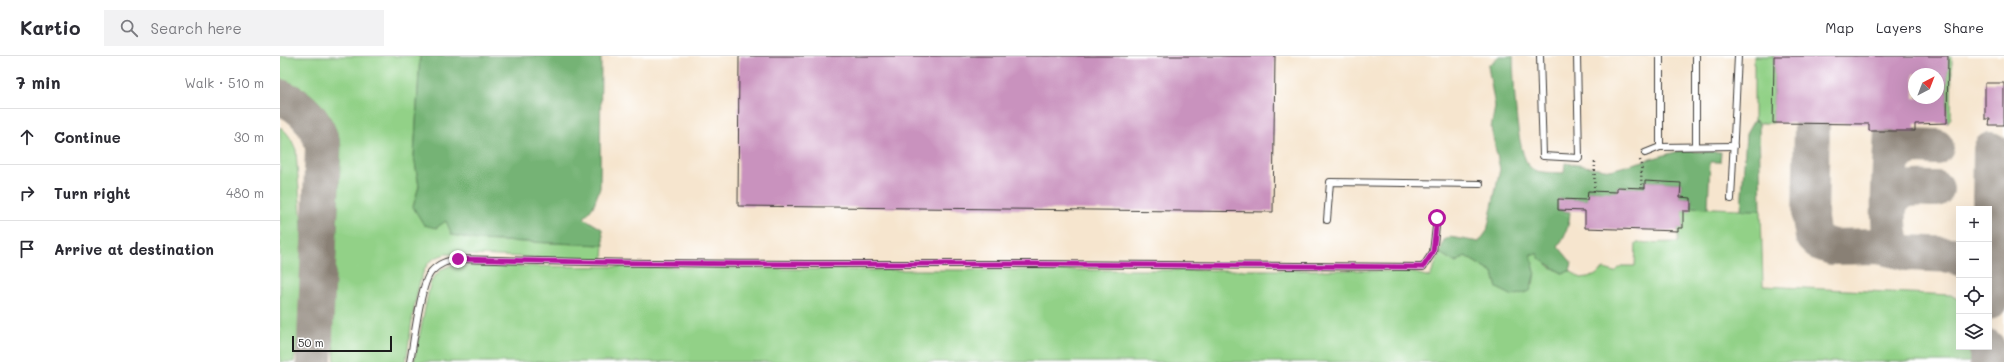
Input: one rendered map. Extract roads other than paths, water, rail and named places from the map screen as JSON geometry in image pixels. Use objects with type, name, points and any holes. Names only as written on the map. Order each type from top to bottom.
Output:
[{"type":"lane","points":[[1540,56],[1543,156],[1579,158],[1577,56]]},
{"type":"lane","points":[[1660,56],[1660,147]]},
{"type":"lane","points":[[1696,56],[1696,146]]},
{"type":"lane","points":[[1731,199],[1738,56]]},
{"type":"lane","points":[[1645,153],[1660,147],[1734,146]]},
{"type":"lane","points":[[1328,220],[1330,182],[1480,184]]},
{"type":"lane","points":[[410,362],[424,288],[430,273],[441,263],[458,259],[590,263],[773,265],[1034,264],[1423,267],[1433,252],[1437,218]]}]
